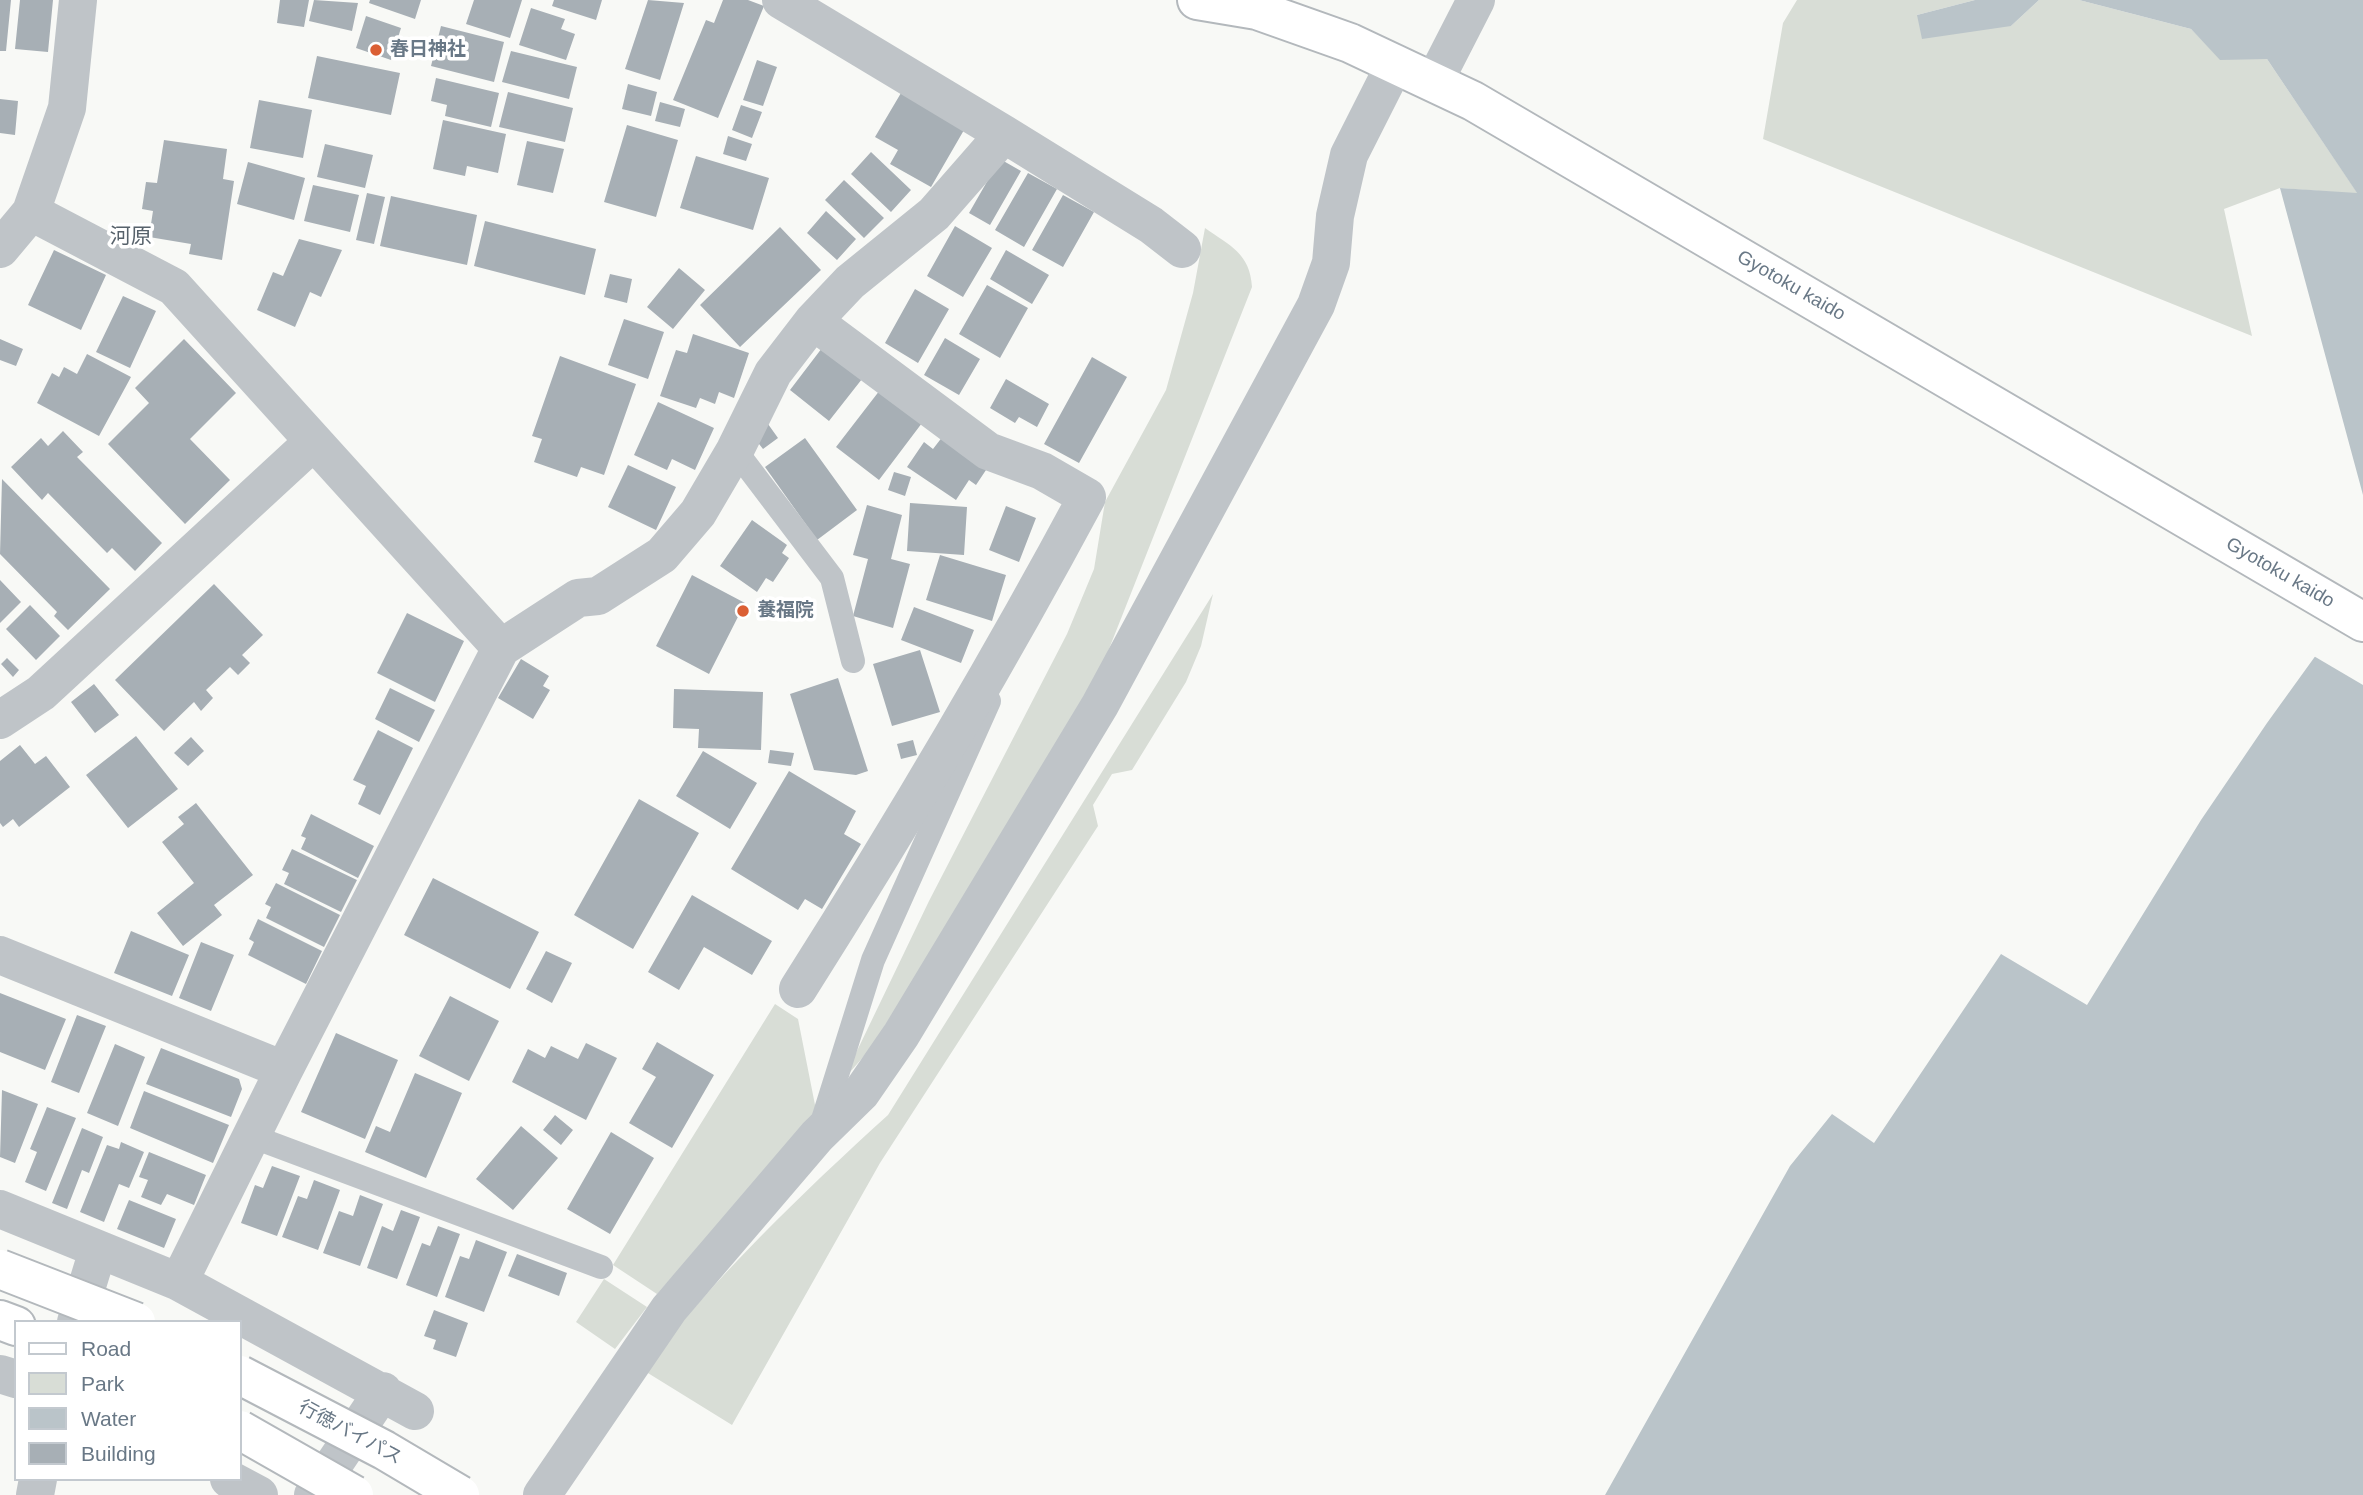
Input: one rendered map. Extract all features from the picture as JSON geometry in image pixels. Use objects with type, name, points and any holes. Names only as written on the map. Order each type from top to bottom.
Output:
[{"type":"main road","name":"Gyotoku kaido","points":[[1197,0],[1257,10],[1350,43],[1434,82],[1522,129],[2363,622]]},
{"type":"main road","points":[[0,1269],[131,1320]]},
{"type":"main road","name":"行徳バイパス","points":[[242,1376],[384,1450],[460,1495]]},
{"type":"main road","points":[[242,1431],[354,1495]]},
{"type":"street","points":[[0,249],[31,212],[67,108],[78,0]]},
{"type":"street","points":[[780,0],[1151,225],[1182,249]]},
{"type":"street","points":[[1434,82],[1476,0]]},
{"type":"street","points":[[542,1495],[659,1322],[817,1136],[861,1093],[901,1035],[1124,663],[1316,305],[1331,263],[1335,216],[1349,155],[1395,64]]},
{"type":"street","points":[[179,1282],[284,1070],[501,648],[578,598],[598,596],[662,555],[698,513],[735,450],[774,373],[813,321],[849,282],[934,214],[1004,134]]},
{"type":"street","points":[[31,212],[174,287],[501,648]]},
{"type":"street","points":[[798,989],[911,810],[1006,646],[1087,497],[1042,471],[988,451],[813,321]]},
{"type":"street","points":[[0,720],[41,693],[313,442]]},
{"type":"street","points":[[0,955],[284,1070]]},
{"type":"street","points":[[0,1209],[179,1282],[383,1391],[415,1411]]},
{"type":"street","points":[[77,1320],[98,1250]]},
{"type":"street","points":[[313,1495],[383,1391]]},
{"type":"street","points":[[233,1481],[259,1495]]},
{"type":"lane","points":[[735,450],[832,578],[853,661]]},
{"type":"lane","points":[[817,1136],[873,960],[982,722],[1006,646]]},
{"type":"lane","points":[[251,1136],[601,1267]]},
{"type":"green space","points":[[1797,0],[1975,0],[1917,15],[2011,26],[2039,0],[2079,0],[2191,29],[2220,59],[2267,59],[2358,194],[2280,188],[2224,209],[2252,336],[1763,139],[1783,23]]},
{"type":"green space","points":[[1205,228],[1243,258],[1252,287],[1107,654],[1070,724],[872,1047],[843,1080],[929,901],[1067,634],[1094,569],[1105,502],[1166,390],[1193,293]]},
{"type":"green space","points":[[1213,594],[1201,646],[1186,682],[1132,770],[1112,774],[1093,805],[1098,826],[880,1163],[732,1425],[643,1370],[729,1269],[823,1175],[888,1115]]},
{"type":"green space","points":[[775,1004],[798,1019],[817,1115],[657,1294],[613,1265]]},
{"type":"green space","points":[[604,1279],[647,1307],[615,1349],[576,1322]]},
{"type":"water","points":[[1975,0],[2039,0],[2011,26],[1922,39],[1917,15]]},
{"type":"water","points":[[2079,0],[2363,0],[2363,495],[2280,188],[2357,193],[2267,59],[2220,60],[2191,29]]},
{"type":"water","points":[[2363,590],[2363,1495],[1605,1495],[1790,1166],[1832,1114],[1874,1143],[2001,954],[2087,1005],[2201,820]]},
{"type":"pier","points":[[2360,588],[2363,590],[2363,685],[2312,655]]},
{"type":"building","points":[[0,0],[11,0],[6,51],[0,51]]},
{"type":"building","points":[[20,0],[53,0],[48,52],[15,49]]},
{"type":"building","points":[[280,0],[309,0],[304,27],[277,23]]},
{"type":"building","points":[[314,0],[358,3],[352,31],[309,21]]},
{"type":"building","points":[[370,0],[421,0],[415,19],[369,3]]},
{"type":"building","points":[[474,0],[522,0],[510,38],[466,24]]},
{"type":"building","points":[[554,0],[602,0],[596,20],[552,6]]},
{"type":"building","points":[[648,0],[684,3],[660,80],[625,69]]},
{"type":"building","points":[[723,0],[748,0],[764,6],[718,118],[673,100],[706,20],[714,23]]},
{"type":"building","points":[[531,8],[565,19],[561,29],[575,34],[566,60],[519,45]]},
{"type":"building","points":[[366,16],[401,28],[391,60],[356,48]]},
{"type":"building","points":[[441,26],[504,42],[494,82],[431,66]]},
{"type":"building","points":[[511,51],[577,67],[569,99],[502,82]]},
{"type":"building","points":[[317,56],[400,73],[391,115],[308,98]]},
{"type":"building","points":[[757,60],[777,67],[763,106],[743,100]]},
{"type":"building","points":[[436,78],[499,93],[491,127],[445,116],[447,105],[431,101]]},
{"type":"building","points":[[628,84],[657,92],[651,116],[622,109]]},
{"type":"building","points":[[508,92],[573,108],[565,142],[499,127]]},
{"type":"building","points":[[901,93],[964,130],[931,187],[890,164],[898,150],[875,137]]},
{"type":"building","points":[[0,99],[18,101],[15,135],[0,133]]},
{"type":"building","points":[[259,100],[312,110],[303,158],[250,148]]},
{"type":"building","points":[[660,102],[685,109],[680,127],[655,121]]},
{"type":"building","points":[[741,105],[762,112],[752,138],[732,130]]},
{"type":"building","points":[[443,120],[506,134],[498,173],[467,166],[465,176],[433,169]]},
{"type":"building","points":[[627,125],[678,140],[656,217],[604,202]]},
{"type":"building","points":[[728,136],[752,144],[746,161],[723,154]]},
{"type":"building","points":[[164,140],[227,149],[223,179],[234,181],[222,260],[189,254],[191,244],[149,237],[153,211],[142,209],[146,182],[157,183]]},
{"type":"building","points":[[527,141],[564,149],[553,193],[517,185]]},
{"type":"building","points":[[325,144],[373,155],[365,188],[317,177]]},
{"type":"building","points":[[871,152],[911,190],[891,212],[851,174]]},
{"type":"building","points":[[696,156],[769,178],[753,230],[680,208]]},
{"type":"building","points":[[1000,159],[1021,171],[990,225],[969,213]]},
{"type":"building","points":[[248,162],[305,178],[294,220],[237,204]]},
{"type":"building","points":[[1028,173],[1057,189],[1024,247],[995,230]]},
{"type":"building","points":[[844,180],[884,218],[864,238],[825,200]]},
{"type":"building","points":[[313,185],[359,195],[350,232],[304,221]]},
{"type":"building","points":[[367,193],[385,197],[374,244],[356,240]]},
{"type":"building","points":[[1063,195],[1094,212],[1063,267],[1032,250]]},
{"type":"building","points":[[391,196],[477,215],[467,265],[380,246]]},
{"type":"building","points":[[826,211],[856,239],[837,260],[807,233]]},
{"type":"building","points":[[485,221],[596,249],[585,295],[474,266]]},
{"type":"building","points":[[955,226],[992,248],[963,297],[927,276]]},
{"type":"building","points":[[780,227],[821,270],[740,347],[700,305]]},
{"type":"building","points":[[299,239],[342,250],[321,297],[310,292],[295,327],[257,310],[273,272],[283,276]]},
{"type":"building","points":[[54,250],[106,275],[81,330],[28,305]]},
{"type":"building","points":[[1006,250],[1049,275],[1032,304],[990,279]]},
{"type":"building","points":[[679,268],[705,290],[673,329],[647,307]]},
{"type":"building","points":[[610,274],[632,279],[627,303],[604,297]]},
{"type":"building","points":[[987,285],[1028,308],[1000,358],[959,334]]},
{"type":"building","points":[[915,289],[949,309],[918,363],[885,343]]},
{"type":"building","points":[[123,296],[156,311],[130,368],[96,352]]},
{"type":"building","points":[[624,319],[664,332],[648,379],[608,365]]},
{"type":"building","points":[[693,334],[749,353],[734,398],[719,392],[715,404],[700,398],[696,408],[660,396],[676,350],[687,353]]},
{"type":"building","points":[[945,338],[980,359],[959,395],[924,375]]},
{"type":"building","points":[[0,339],[23,349],[16,366],[0,360]]},
{"type":"building","points":[[184,339],[236,393],[190,439],[230,480],[185,524],[108,444],[149,403],[135,388]]},
{"type":"building","points":[[822,348],[862,379],[829,421],[790,390]]},
{"type":"building","points":[[87,354],[131,377],[99,436],[37,403],[52,373],[59,377],[64,367],[77,374]]},
{"type":"building","points":[[560,356],[636,384],[604,475],[581,467],[577,477],[534,462],[542,439],[532,436]]},
{"type":"building","points":[[1092,357],[1127,377],[1079,463],[1044,444]]},
{"type":"building","points":[[1006,379],[1049,404],[1037,427],[1019,417],[1015,423],[990,408]]},
{"type":"building","points":[[880,390],[922,423],[879,480],[836,447]]},
{"type":"building","points":[[658,402],[714,428],[695,470],[672,459],[667,470],[634,455]]},
{"type":"building","points":[[768,424],[778,438],[763,449],[752,435]]},
{"type":"building","points":[[63,431],[83,452],[77,457],[162,543],[135,571],[112,548],[107,553],[48,493],[42,500],[11,467],[41,438],[48,446]]},
{"type":"building","points":[[943,436],[988,467],[976,485],[969,480],[956,500],[907,467],[924,442],[933,449]]},
{"type":"building","points":[[805,438],[857,510],[817,540],[765,467]]},
{"type":"building","points":[[628,465],[676,487],[656,530],[608,507]]},
{"type":"building","points":[[894,472],[911,477],[905,496],[888,490]]},
{"type":"building","points":[[2,479],[110,589],[68,630],[54,616],[57,612],[0,554]]},
{"type":"building","points":[[910,503],[967,507],[964,555],[907,551]]},
{"type":"building","points":[[867,505],[902,515],[891,559],[910,564],[893,628],[853,616],[868,559],[853,555]]},
{"type":"building","points":[[1006,506],[1036,518],[1019,562],[989,550]]},
{"type":"building","points":[[752,520],[787,545],[782,553],[789,558],[773,582],[766,578],[757,592],[720,566]]},
{"type":"building","points":[[940,555],[1006,575],[992,621],[926,600]]},
{"type":"building","points":[[692,575],[745,603],[709,674],[656,646]]},
{"type":"building","points":[[0,580],[21,602],[0,623]]},
{"type":"building","points":[[214,584],[263,635],[242,655],[250,663],[238,675],[230,667],[206,690],[213,698],[201,711],[194,702],[164,731],[115,680]]},
{"type":"building","points":[[30,605],[60,636],[36,660],[6,629]]},
{"type":"building","points":[[914,607],[974,630],[961,663],[901,640]]},
{"type":"building","points":[[407,613],[464,641],[435,702],[377,673]]},
{"type":"building","points":[[920,650],[940,712],[892,726],[873,664]]},
{"type":"building","points":[[7,658],[19,670],[13,677],[1,664]]},
{"type":"building","points":[[521,659],[549,676],[543,686],[550,690],[533,719],[498,698]]},
{"type":"building","points":[[838,678],[868,771],[856,775],[814,770],[790,694]]},
{"type":"building","points":[[94,684],[119,715],[95,733],[71,702]]},
{"type":"building","points":[[390,688],[435,710],[419,742],[375,719]]},
{"type":"building","points":[[674,689],[763,692],[761,750],[698,748],[699,729],[673,728]]},
{"type":"building","points":[[378,730],[413,748],[380,815],[358,804],[366,786],[353,780]]},
{"type":"building","points":[[136,736],[178,789],[128,828],[86,775]]},
{"type":"building","points":[[191,737],[204,751],[188,766],[174,753]]},
{"type":"building","points":[[913,740],[917,755],[901,759],[897,744]]},
{"type":"building","points":[[20,745],[35,764],[46,756],[70,787],[19,827],[13,819],[3,827],[0,823],[0,761]]},
{"type":"building","points":[[770,750],[794,753],[791,766],[768,763]]},
{"type":"building","points":[[703,751],[757,783],[730,829],[676,796]]},
{"type":"building","points":[[789,771],[856,811],[844,834],[861,844],[822,909],[805,899],[798,910],[731,869]]},
{"type":"building","points":[[639,799],[699,833],[633,949],[574,915]]},
{"type":"building","points":[[196,803],[253,875],[214,905],[222,915],[183,946],[157,913],[194,883],[162,842],[184,824],[178,817]]},
{"type":"building","points":[[311,814],[374,846],[358,878],[301,849],[306,838],[301,836]]},
{"type":"building","points":[[292,849],[357,880],[341,912],[284,884],[289,873],[282,870]]},
{"type":"building","points":[[433,878],[539,932],[510,989],[404,935]]},
{"type":"building","points":[[276,883],[340,915],[324,947],[266,918],[271,907],[265,904]]},
{"type":"building","points":[[692,895],[772,941],[752,975],[704,947],[679,990],[648,972]]},
{"type":"building","points":[[258,919],[322,951],[306,984],[248,955],[254,942],[249,939]]},
{"type":"building","points":[[131,931],[189,955],[172,996],[114,973]]},
{"type":"building","points":[[201,942],[234,955],[211,1011],[179,998]]},
{"type":"building","points":[[546,951],[572,963],[552,1003],[526,989]]},
{"type":"building","points":[[0,993],[66,1019],[45,1070],[0,1052]]},
{"type":"building","points":[[450,996],[499,1021],[469,1081],[419,1056]]},
{"type":"building","points":[[77,1015],[106,1026],[79,1093],[51,1082]]},
{"type":"building","points":[[336,1033],[398,1060],[365,1139],[301,1112]]},
{"type":"building","points":[[657,1042],[714,1075],[672,1148],[629,1123],[656,1077],[642,1069]]},
{"type":"building","points":[[586,1043],[617,1058],[586,1120],[512,1082],[528,1049],[545,1058],[551,1046],[578,1059]]},
{"type":"building","points":[[115,1044],[145,1057],[118,1126],[87,1113]]},
{"type":"building","points":[[161,1048],[239,1079],[242,1089],[231,1117],[146,1084]]},
{"type":"building","points":[[415,1073],[462,1093],[426,1178],[365,1152],[376,1126],[390,1132]]},
{"type":"building","points":[[2,1090],[38,1104],[15,1163],[0,1157]]},
{"type":"building","points":[[144,1091],[229,1125],[213,1163],[130,1128]]},
{"type":"building","points":[[47,1107],[76,1118],[46,1191],[25,1182],[37,1152],[30,1149]]},
{"type":"building","points":[[555,1115],[573,1130],[561,1145],[543,1130]]},
{"type":"building","points":[[521,1126],[558,1158],[513,1210],[476,1179]]},
{"type":"building","points":[[82,1128],[103,1137],[89,1173],[82,1170],[67,1209],[52,1203]]},
{"type":"building","points":[[611,1132],[654,1158],[610,1234],[567,1209]]},
{"type":"building","points":[[121,1142],[144,1152],[129,1188],[119,1184],[104,1222],[80,1212],[107,1145],[119,1149]]},
{"type":"building","points":[[149,1152],[206,1175],[194,1205],[167,1194],[161,1205],[141,1197],[148,1180],[139,1177]]},
{"type":"building","points":[[272,1166],[300,1176],[277,1236],[241,1223],[255,1185],[263,1188]]},
{"type":"building","points":[[314,1180],[340,1190],[318,1250],[282,1237],[298,1196],[307,1199]]},
{"type":"building","points":[[360,1195],[383,1204],[360,1266],[323,1253],[339,1211],[353,1216]]},
{"type":"building","points":[[129,1200],[176,1219],[164,1248],[117,1229]]},
{"type":"building","points":[[401,1210],[420,1217],[397,1279],[367,1268],[382,1226],[393,1231]]},
{"type":"building","points":[[438,1226],[460,1234],[437,1297],[406,1285],[422,1243],[430,1246]]},
{"type":"building","points":[[476,1240],[507,1252],[484,1312],[445,1297],[460,1256],[469,1259]]},
{"type":"building","points":[[517,1254],[567,1273],[559,1296],[508,1276]]},
{"type":"building","points":[[434,1310],[468,1323],[456,1357],[433,1349],[436,1340],[424,1336]]},
{"type":"place","name":"春日神社","points":[[376,50]]},
{"type":"place","name":"養福院","points":[[743,611]]},
{"type":"district","name":"河原","points":[[131,237]]}]
